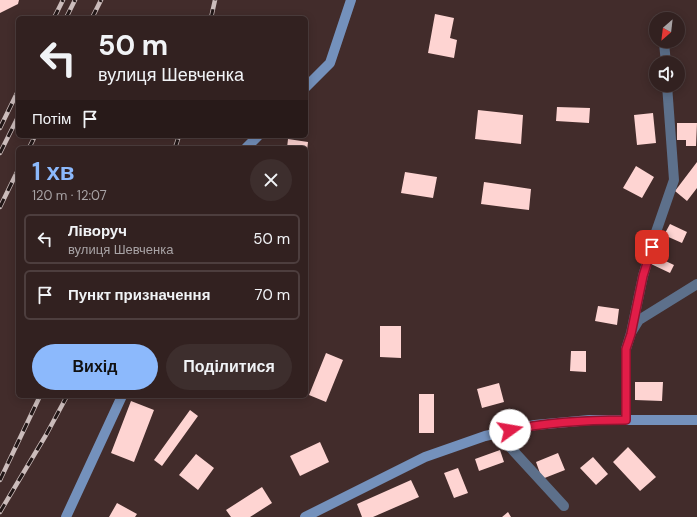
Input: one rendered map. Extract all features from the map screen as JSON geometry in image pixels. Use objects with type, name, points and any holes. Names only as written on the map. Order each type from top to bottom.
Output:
[{"type":"main road","points":[[308,85],[330,63],[351,0]]},
{"type":"main road","points":[[248,146],[256,138]]},
{"type":"main road","points":[[66,517],[121,398]]},
{"type":"main road","points":[[305,517],[425,457],[497,433],[535,425],[590,420],[697,420]]},
{"type":"street","points":[[626,420],[626,349],[631,334],[643,276],[674,180],[668,92]]},
{"type":"street","points":[[631,334],[639,320],[697,284]]},
{"type":"street","points":[[497,433],[564,506]]},
{"type":"building","points":[[0,0],[19,0],[18,4],[0,13]]},
{"type":"building","points":[[435,14],[454,18],[450,38],[457,40],[454,58],[428,53]]},
{"type":"building","points":[[557,107],[590,108],[589,123],[556,121]]},
{"type":"building","points":[[478,110],[523,115],[521,144],[475,139]]},
{"type":"building","points":[[653,113],[656,143],[637,145],[634,115]]},
{"type":"building","points":[[677,123],[697,123],[696,146],[686,146],[686,140],[677,140]]},
{"type":"building","points":[[288,139],[308,142],[308,146],[287,146]]},
{"type":"building","points":[[697,162],[697,188],[687,201],[675,191]]},
{"type":"building","points":[[636,166],[654,177],[642,198],[623,188]]},
{"type":"building","points":[[405,172],[437,177],[433,198],[401,193]]},
{"type":"building","points":[[484,182],[531,189],[529,210],[481,204]]},
{"type":"building","points":[[670,224],[687,232],[682,243],[664,235]]},
{"type":"building","points":[[655,256],[674,265],[670,273],[651,264]]},
{"type":"building","points":[[598,306],[619,309],[617,325],[595,321]]},
{"type":"building","points":[[380,326],[401,326],[401,358],[380,357]]},
{"type":"building","points":[[571,351],[586,351],[586,372],[570,371]]},
{"type":"building","points":[[326,353],[343,360],[326,402],[309,395]]},
{"type":"building","points":[[635,382],[663,382],[662,401],[635,400]]},
{"type":"building","points":[[499,383],[504,402],[482,408],[477,389]]},
{"type":"building","points":[[419,394],[434,394],[434,433],[419,433]]},
{"type":"building","points":[[131,401],[154,410],[134,462],[111,453]]},
{"type":"building","points":[[190,410],[198,416],[162,466],[154,460]]},
{"type":"building","points":[[320,442],[329,462],[300,476],[290,456]]},
{"type":"building","points":[[628,447],[656,477],[640,491],[613,462]]},
{"type":"building","points":[[500,450],[504,462],[479,471],[475,459]]},
{"type":"building","points":[[558,453],[565,470],[542,479],[536,462]]},
{"type":"building","points":[[196,454],[214,468],[198,490],[179,475]]},
{"type":"building","points":[[593,457],[608,474],[596,485],[580,468]]},
{"type":"building","points":[[458,468],[468,493],[454,498],[444,473]]},
{"type":"building","points":[[411,480],[419,497],[373,517],[362,517],[357,504]]},
{"type":"building","points":[[262,487],[272,503],[250,517],[231,517],[226,510]]},
{"type":"building","points":[[117,503],[137,514],[135,517],[109,517]]},
{"type":"building","points":[[508,512],[511,517],[502,517]]},
{"type":"railway","points":[[55,16],[63,0]]},
{"type":"railway","points":[[67,16],[75,0]]},
{"type":"railway","points":[[93,16],[101,0]]},
{"type":"railway","points":[[211,16],[215,0]]},
{"type":"railway","points":[[0,128],[16,95]]},
{"type":"railway","points":[[0,153],[16,121]]},
{"type":"railway","points":[[30,146],[34,138]]},
{"type":"railway","points":[[176,146],[178,138]]},
{"type":"railway","points":[[0,207],[16,174]]},
{"type":"railway","points":[[0,480],[39,398]]},
{"type":"railway","points":[[0,512],[46,435],[66,398]]},
{"type":"route","points":[[510,430],[535,425],[590,420],[626,420],[626,349],[631,334],[643,276],[652,247]]}]
